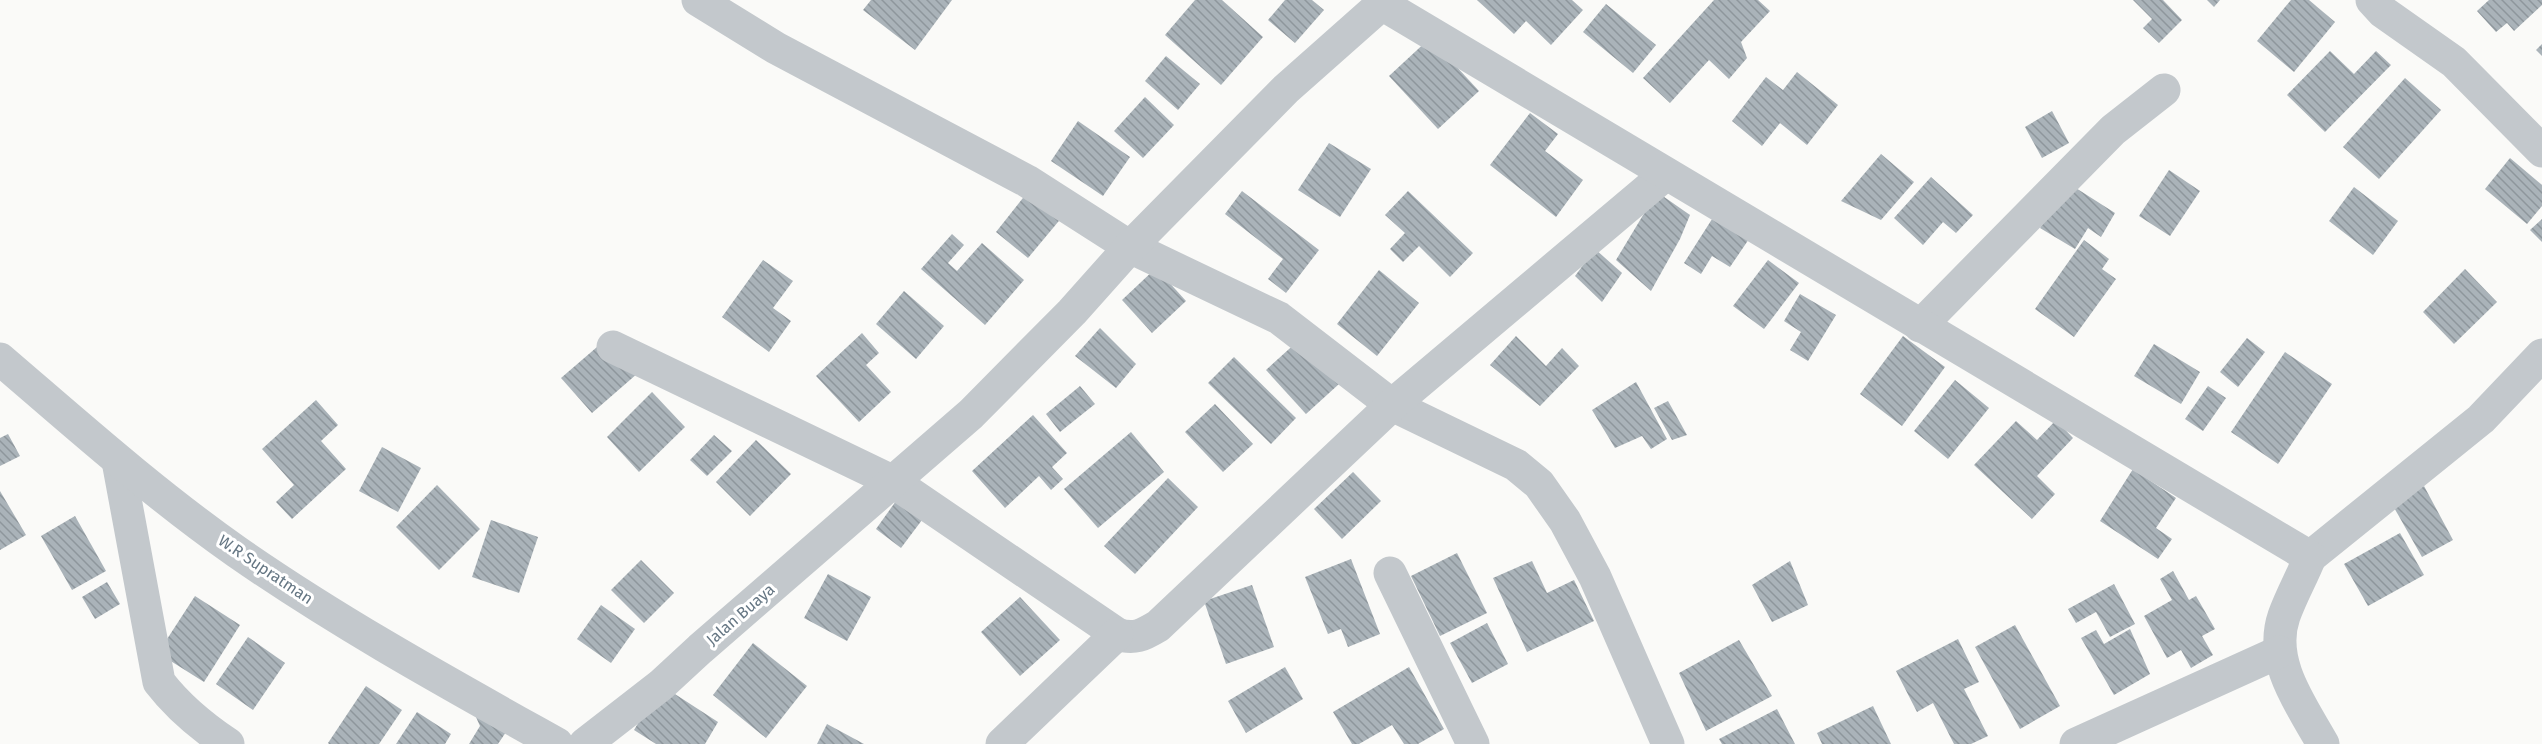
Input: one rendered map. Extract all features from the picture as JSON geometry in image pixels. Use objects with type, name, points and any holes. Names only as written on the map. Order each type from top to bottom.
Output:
[{"type":"street","points":[[698,0],[776,48],[1027,181],[1130,247],[1279,318],[1392,405],[1516,465],[1539,484],[1565,521],[1595,578],[1668,744]]},
{"type":"street","points":[[2372,0],[2383,12],[2454,62],[2542,151]]},
{"type":"street","points":[[1381,1],[1666,174],[2310,558]]},
{"type":"street","name":"Jalan Buaya","points":[[585,744],[661,686],[971,414],[1072,312],[1130,247],[1286,89],[1381,1]]},
{"type":"street","points":[[1920,326],[2113,130],[2164,90]]},
{"type":"street","points":[[613,347],[892,481],[1116,634],[1130,639],[1143,635],[1158,626],[1392,405],[1666,174]]},
{"type":"street","points":[[2323,744],[2288,681],[2279,652],[2283,618],[2310,558],[2481,419],[2542,355]]},
{"type":"street","name":"W.R Supratman","points":[[0,359],[118,461],[246,558],[386,648],[557,744]]},
{"type":"street","points":[[118,461],[159,682],[175,703],[202,727],[228,744]]},
{"type":"street","points":[[1390,573],[1473,744]]},
{"type":"street","points":[[1002,744],[1116,634]]},
{"type":"street","points":[[2076,744],[2279,652]]},
{"type":"building","points":[[871,0],[952,0],[915,50],[863,10]]},
{"type":"building","points":[[1195,0],[1222,0],[1263,37],[1221,85],[1165,35]]},
{"type":"building","points":[[1285,0],[1312,0],[1324,10],[1295,43],[1268,20]]},
{"type":"building","points":[[1477,0],[1572,0],[1583,10],[1551,45],[1526,21],[1514,34]]},
{"type":"building","points":[[1714,0],[1758,0],[1770,11],[1741,42],[1747,58],[1729,79],[1709,60],[1670,103],[1643,78]]},
{"type":"building","points":[[2133,0],[2163,0],[2182,20],[2159,43],[2143,28],[2152,19]]},
{"type":"building","points":[[2207,0],[2220,0],[2214,7]]},
{"type":"building","points":[[2291,0],[2309,0],[2335,22],[2294,72],[2257,41]]},
{"type":"building","points":[[2489,0],[2542,0],[2542,5],[2514,31],[2507,23],[2496,32],[2477,11]]},
{"type":"building","points":[[1606,4],[1656,45],[1633,73],[1583,32]]},
{"type":"building","points":[[1430,38],[1479,91],[1438,129],[1389,76]]},
{"type":"building","points":[[2542,44],[2542,56],[2536,50]]},
{"type":"building","points":[[2330,51],[2354,74],[2376,51],[2391,65],[2325,132],[2287,95]]},
{"type":"building","points":[[1166,56],[1200,84],[1178,110],[1145,81]]},
{"type":"building","points":[[1797,72],[1838,105],[1807,145],[1780,123],[1762,146],[1732,121],[1766,77],[1783,90]]},
{"type":"building","points":[[2405,78],[2441,110],[2379,179],[2343,147]]},
{"type":"building","points":[[1145,97],[1174,125],[1143,158],[1114,131]]},
{"type":"building","points":[[2052,111],[2069,143],[2042,158],[2025,127]]},
{"type":"building","points":[[1530,113],[1558,134],[1545,151],[1583,180],[1556,217],[1490,165]]},
{"type":"building","points":[[1078,121],[1130,157],[1103,196],[1051,161]]},
{"type":"building","points":[[1329,143],[1371,169],[1340,217],[1298,190]]},
{"type":"building","points":[[1881,154],[1914,182],[1881,220],[1841,201]]},
{"type":"building","points":[[2510,158],[2542,185],[2542,206],[2527,224],[2485,189]]},
{"type":"building","points":[[2169,170],[2200,191],[2170,236],[2139,216]]},
{"type":"building","points":[[1931,177],[1973,215],[1956,233],[1943,222],[1923,245],[1894,218]]},
{"type":"building","points":[[2068,183],[2115,213],[2101,237],[2088,228],[2075,249],[2040,228]]},
{"type":"building","points":[[2354,187],[2398,221],[2373,255],[2329,221]]},
{"type":"building","points":[[1030,189],[1063,216],[1028,258],[996,232]]},
{"type":"building","points":[[1242,191],[1319,250],[1286,293],[1268,279],[1283,259],[1225,214]]},
{"type":"building","points":[[1408,191],[1473,253],[1450,277],[1419,246],[1403,262],[1390,249],[1405,233],[1385,215]]},
{"type":"building","points":[[1657,192],[1690,215],[1680,239],[1651,291],[1616,260]]},
{"type":"building","points":[[1714,216],[1749,239],[1730,267],[1712,256],[1701,274],[1684,263]]},
{"type":"building","points":[[2542,219],[2542,242],[2530,230]]},
{"type":"building","points":[[952,234],[964,245],[948,263],[957,271],[982,243],[1024,280],[985,325],[921,269]]},
{"type":"building","points":[[2084,240],[2109,259],[2102,269],[2116,279],[2074,337],[2035,309]]},
{"type":"building","points":[[1595,249],[1622,273],[1602,302],[1575,276]]},
{"type":"building","points":[[763,260],[793,281],[773,308],[791,321],[769,352],[722,317]]},
{"type":"building","points":[[1768,260],[1799,283],[1764,329],[1733,306]]},
{"type":"building","points":[[1156,268],[1186,301],[1152,333],[1122,300]]},
{"type":"building","points":[[2465,269],[2497,302],[2454,344],[2423,312]]},
{"type":"building","points":[[1379,270],[1419,303],[1377,356],[1337,324]]},
{"type":"building","points":[[904,291],[944,326],[916,359],[876,324]]},
{"type":"building","points":[[1800,294],[1836,315],[1808,361],[1790,350],[1801,332],[1784,321]]},
{"type":"building","points":[[1100,328],[1136,364],[1116,388],[1075,356]]},
{"type":"building","points":[[862,333],[879,353],[866,365],[891,392],[859,422],[816,376]]},
{"type":"building","points":[[1516,336],[1546,366],[1562,348],[1579,366],[1540,406],[1490,365]]},
{"type":"building","points":[[1903,336],[1945,367],[1902,426],[1860,394]]},
{"type":"building","points":[[2247,338],[2265,352],[2238,387],[2220,372]]},
{"type":"building","points":[[1299,340],[1339,384],[1306,414],[1266,370]]},
{"type":"building","points":[[2154,344],[2200,372],[2181,404],[2134,376]]},
{"type":"building","points":[[597,347],[638,373],[592,413],[561,378]]},
{"type":"building","points":[[2285,352],[2332,384],[2278,464],[2231,432]]},
{"type":"building","points":[[1234,357],[1296,418],[1271,444],[1208,383]]},
{"type":"building","points":[[1955,380],[1989,408],[1948,459],[1914,431]]},
{"type":"building","points":[[1636,382],[1667,439],[1651,449],[1642,436],[1615,448],[1592,410]]},
{"type":"building","points":[[1080,386],[1095,404],[1060,432],[1046,414]]},
{"type":"building","points":[[2208,386],[2226,398],[2203,431],[2185,419]]},
{"type":"building","points":[[652,392],[685,427],[639,472],[607,437]]},
{"type":"building","points":[[316,400],[338,425],[321,441],[346,469],[292,519],[276,502],[294,485],[262,449]]},
{"type":"building","points":[[1668,401],[1687,435],[1672,440],[1654,408]]},
{"type":"building","points":[[1215,404],[1253,444],[1223,472],[1185,432]]},
{"type":"building","points":[[1033,415],[1067,453],[1052,467],[1063,479],[1051,490],[1039,476],[1005,508],[972,471]]},
{"type":"building","points":[[2056,420],[2073,438],[2037,476],[2055,494],[2032,519],[1974,465],[2016,421],[2037,440]]},
{"type":"building","points":[[1131,432],[1164,472],[1098,528],[1064,489]]},
{"type":"building","points":[[8,434],[20,456],[0,466],[0,438]]},
{"type":"building","points":[[714,435],[732,451],[707,476],[690,460]]},
{"type":"building","points":[[756,440],[791,474],[750,516],[716,482]]},
{"type":"building","points":[[382,447],[421,468],[398,512],[359,491]]},
{"type":"building","points":[[2133,469],[2176,498],[2156,528],[2172,539],[2158,559],[2100,521]]},
{"type":"building","points":[[1353,472],[1381,501],[1342,539],[1314,509]]},
{"type":"building","points":[[1168,478],[1198,507],[1135,574],[1104,546]]},
{"type":"building","points":[[437,485],[480,529],[439,570],[396,527]]},
{"type":"building","points":[[2424,486],[2453,540],[2422,557],[2392,504]]},
{"type":"building","points":[[0,491],[26,535],[0,550]]},
{"type":"building","points":[[896,501],[922,520],[901,548],[876,529]]},
{"type":"building","points":[[75,516],[106,571],[72,590],[41,536]]},
{"type":"building","points":[[491,520],[538,537],[519,593],[472,577]]},
{"type":"building","points":[[2400,533],[2424,575],[2368,606],[2344,564]]},
{"type":"building","points":[[1457,553],[1487,613],[1440,636],[1411,576]]},
{"type":"building","points":[[1351,559],[1380,634],[1348,647],[1341,629],[1328,634],[1305,577]]},
{"type":"building","points":[[641,560],[674,593],[644,623],[611,590]]},
{"type":"building","points":[[1532,561],[1547,593],[1574,580],[1594,621],[1527,652],[1493,578]]},
{"type":"building","points":[[1790,561],[1808,605],[1772,622],[1752,585]]},
{"type":"building","points":[[2173,571],[2189,600],[2196,596],[2215,629],[2202,636],[2213,655],[2191,668],[2181,650],[2167,658],[2144,616],[2172,600],[2160,579]]},
{"type":"building","points":[[828,574],[871,597],[847,641],[804,618]]},
{"type":"building","points":[[107,582],[120,604],[95,619],[82,597]]},
{"type":"building","points":[[2114,584],[2135,624],[2110,637],[2096,612],[2076,623],[2068,609]]},
{"type":"building","points":[[1252,585],[1274,647],[1226,664],[1204,601]]},
{"type":"building","points":[[195,596],[240,625],[204,682],[158,653]]},
{"type":"building","points":[[1020,597],[1060,640],[1020,676],[981,632]]},
{"type":"building","points":[[601,605],[635,629],[611,663],[577,639]]},
{"type":"building","points":[[1487,623],[1508,664],[1472,683],[1450,643]]},
{"type":"building","points":[[2015,625],[2060,706],[2020,729],[1975,647]]},
{"type":"building","points":[[2130,629],[2150,674],[2114,695],[2081,638],[2096,630],[2104,644]]},
{"type":"building","points":[[248,637],[285,663],[253,710],[216,684]]},
{"type":"building","points":[[1958,639],[1979,682],[1964,689],[1988,736],[1971,744],[1954,744],[1933,703],[1917,712],[1896,671]]},
{"type":"building","points":[[1739,640],[1772,696],[1706,731],[1679,673]]},
{"type":"building","points":[[753,643],[807,686],[766,738],[713,695]]},
{"type":"building","points":[[1285,667],[1303,699],[1246,733],[1228,701]]},
{"type":"building","points":[[1409,667],[1444,729],[1418,744],[1404,744],[1392,725],[1359,744],[1352,744],[1333,712]]},
{"type":"building","points":[[661,685],[718,722],[705,744],[656,744],[634,730]]},
{"type":"building","points":[[366,686],[402,710],[379,744],[329,744],[328,743]]},
{"type":"building","points":[[471,706],[506,732],[498,744],[469,744],[480,726]]},
{"type":"building","points":[[1873,706],[1891,744],[1822,744],[1817,733]]},
{"type":"building","points":[[1777,709],[1795,744],[1722,744],[1719,739]]},
{"type":"building","points":[[417,712],[451,734],[445,744],[396,744]]},
{"type":"building","points":[[827,724],[864,744],[817,744]]}]
